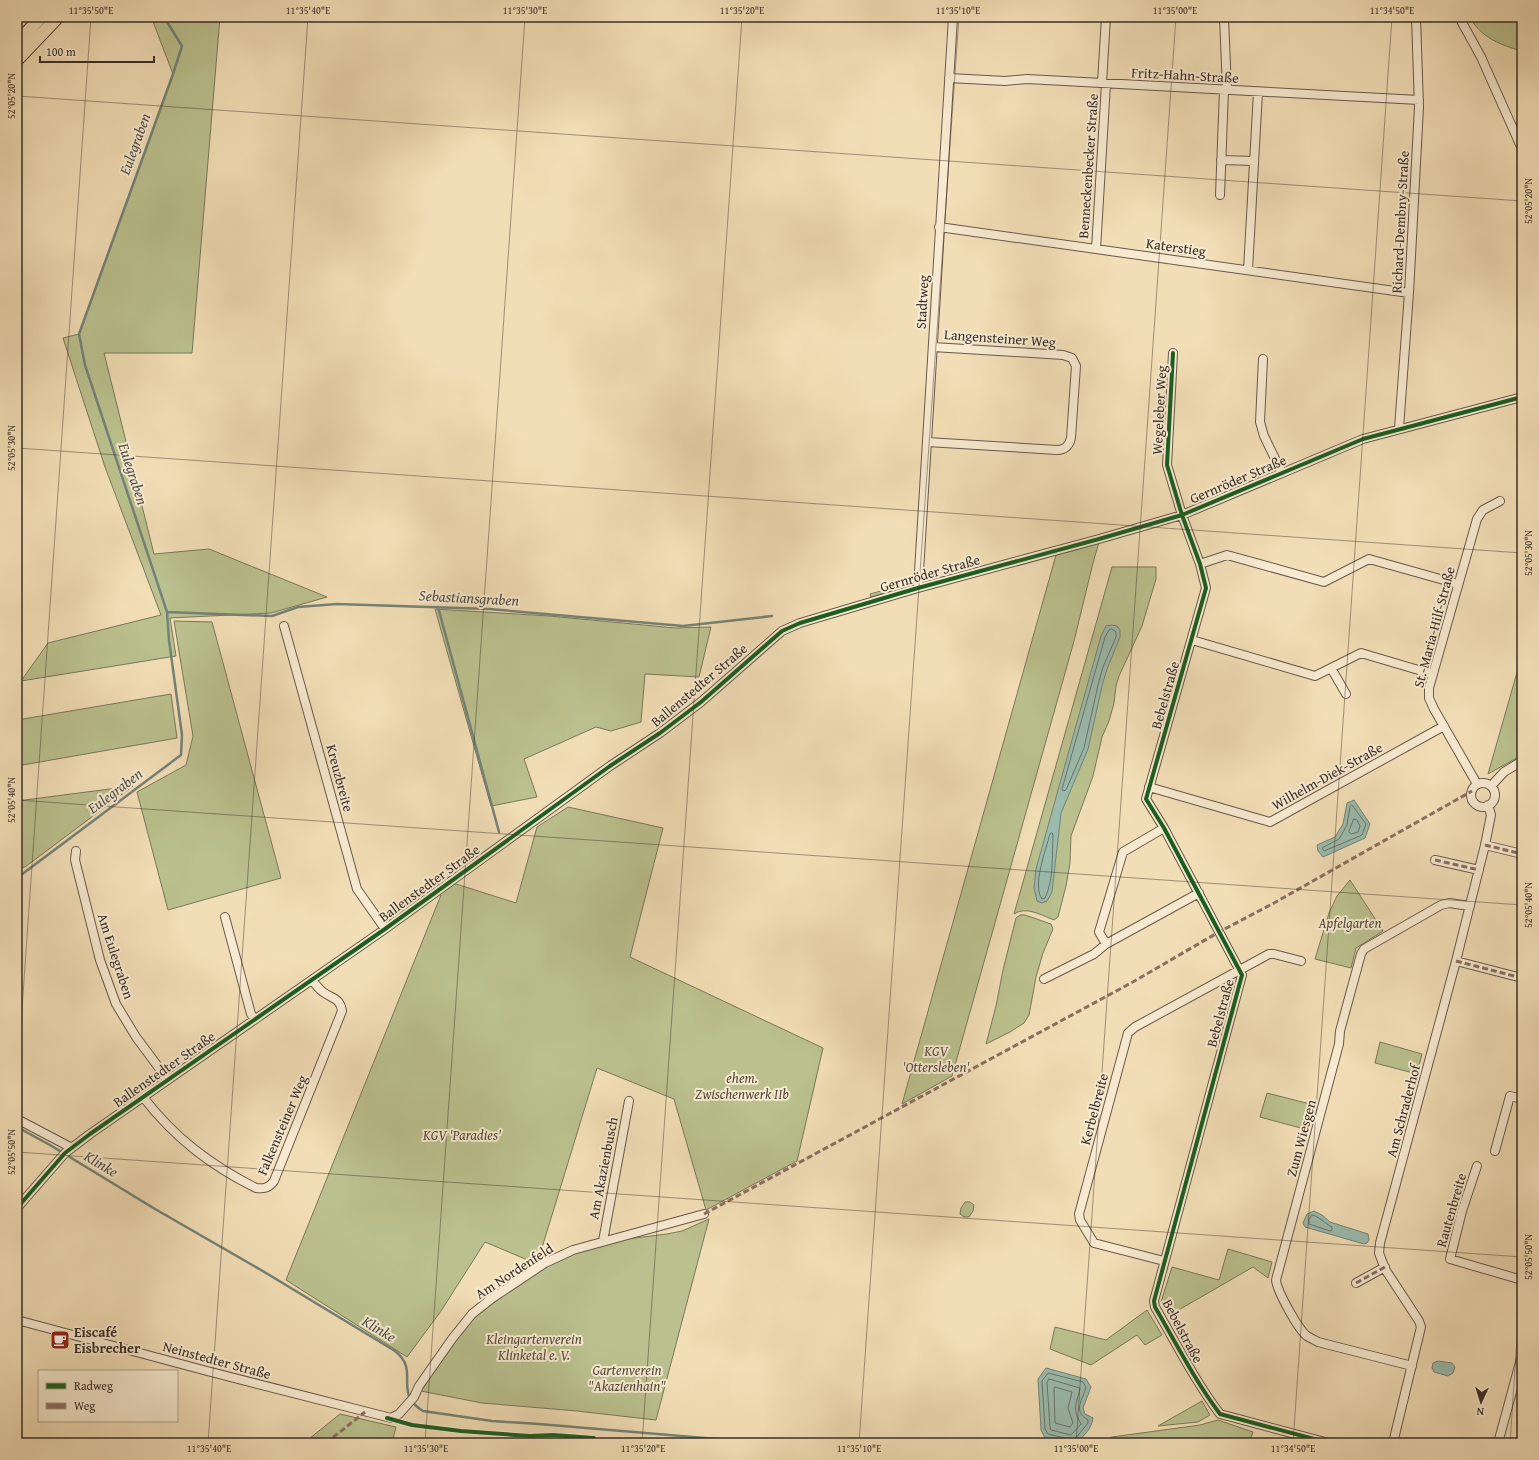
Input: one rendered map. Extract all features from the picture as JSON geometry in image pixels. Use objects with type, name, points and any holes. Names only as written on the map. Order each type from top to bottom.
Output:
[{"type":"highway","points":[[17,43],[41,17]]},
{"type":"highway","points":[[17,60],[58,17]]},
{"type":"street","name":"Stadtweg","points":[[918,588],[953,17]]},
{"type":"street","name":"Benneckenbecker Straße","points":[[1096,249],[1106,17]]},
{"type":"street","points":[[1220,195],[1225,90],[1224,17]]},
{"type":"street","name":"Richard-Dembny-Straße","points":[[1400,428],[1419,100],[1416,17]]},
{"type":"street","points":[[1459,17],[1481,57],[1522,149]]},
{"type":"street","name":"Fritz-Hahn-Straße","points":[[949,78],[1005,81],[1027,79],[1419,100]]},
{"type":"street","points":[[1248,270],[1258,92]]},
{"type":"street","points":[[1221,160],[1254,161]]},
{"type":"street","name":"Katerstieg","points":[[939,227],[1409,293]]},
{"type":"street","name":"Langensteiner Weg","points":[[927,442],[1057,450],[1066,448],[1069,445],[1071,438],[1076,366],[1072,358],[1063,355],[933,347]]},
{"type":"street","name":"Wegeleber Weg","points":[[1173,353],[1167,465],[1182,515]]},
{"type":"street","points":[[1263,359],[1260,422],[1264,436],[1282,473]]},
{"type":"street","name":"Gernröder Straße","points":[[869,604],[918,588],[1182,515],[1362,439],[1522,397]]},
{"type":"street","name":"St.-Maria-Hilf-Straße","points":[[1477,784],[1429,698],[1429,688],[1477,519],[1483,510],[1500,501]]},
{"type":"street","name":"Bebelstraße","points":[[1182,515],[1200,564],[1206,588],[1146,799],[1164,828],[1242,975],[1154,1301],[1155,1307],[1210,1400],[1220,1414],[1329,1443]]},
{"type":"street","points":[[1200,564],[1227,555],[1324,582],[1369,559],[1458,584]]},
{"type":"street","name":"Ballenstedter Straße","points":[[17,1208],[67,1151],[385,929],[610,766],[660,733],[701,702],[782,631],[800,623],[869,604]]},
{"type":"street","name":"Kreuzbreite","points":[[284,626],[357,889],[385,929]]},
{"type":"street","points":[[1192,640],[1315,676],[1361,653],[1432,674]]},
{"type":"street","points":[[1331,668],[1346,694]]},
{"type":"street","name":"Wilhelm-Diek-Straße","points":[[1149,787],[1270,822],[1444,726]]},
{"type":"street","points":[[1488,805],[1479,806],[1473,800],[1472,791],[1477,784],[1484,783],[1491,786],[1504,772],[1522,761]]},
{"type":"street","name":"Am Schraderhof","points":[[1393,1443],[1421,1327],[1419,1321],[1385,1267],[1379,1253],[1380,1243],[1486,845],[1491,815],[1488,805],[1494,798],[1494,789],[1491,786]]},
{"type":"street","points":[[1106,944],[1099,932],[1123,852],[1164,828]]},
{"type":"street","points":[[1486,845],[1522,854]]},
{"type":"street","name":"Am Eulegraben","points":[[76,851],[75,860],[100,960],[116,1004],[136,1037],[168,1080]]},
{"type":"street","points":[[1435,860],[1479,870]]},
{"type":"street","points":[[1044,979],[1094,954],[1106,944],[1199,893]]},
{"type":"street","name":"Zum Wiesgen","points":[[1412,1366],[1322,1343],[1306,1336],[1277,1288],[1276,1280],[1339,1044],[1340,1031],[1361,954],[1364,949],[1441,904],[1454,903],[1470,906]]},
{"type":"street","points":[[225,918],[251,1014],[255,1019]]},
{"type":"street","name":"Bebelstraße","points":[[1240,971],[1269,954],[1301,960]]},
{"type":"street","points":[[1456,961],[1522,978]]},
{"type":"street","name":"Kerbelbreite","points":[[1164,1261],[1094,1243],[1080,1220],[1079,1214],[1099,1137],[1128,1033],[1240,971]]},
{"type":"street","name":"Falkensteiner Weg","points":[[143,1097],[158,1116],[177,1135],[213,1164],[256,1188],[263,1189],[270,1186],[277,1174],[342,1011],[341,1004],[317,987],[312,980]]},
{"type":"street","points":[[1495,1151],[1510,1096],[1522,1099]]},
{"type":"street","name":"Am Akazienbusch","points":[[603,1241],[629,1101]]},
{"type":"street","points":[[17,1119],[67,1151]]},
{"type":"street","name":"Rautenbreite","points":[[1477,1166],[1462,1211],[1450,1258],[1522,1280]]},
{"type":"street","name":"Am Nordenfeld","points":[[387,1418],[392,1418],[398,1415],[412,1400],[419,1386],[452,1338],[472,1314],[491,1299],[545,1263],[573,1250],[704,1214]]},
{"type":"street","points":[[1356,1283],[1385,1267]]},
{"type":"street","name":"Neinstedter Straße","points":[[17,1320],[387,1418]]},
{"type":"street","points":[[1498,1443],[1522,1355]]},
{"type":"green space","points":[[150,17],[220,17],[192,353],[104,353],[154,554],[209,549],[327,597],[271,613],[170,618],[176,656],[21,681],[48,643],[161,615],[105,467],[63,338],[79,334],[173,74]]},
{"type":"green space","points":[[1469,17],[1522,17],[1521,50],[1496,42],[1479,30]]},
{"type":"green space","name":"KGV 'Ottersleben'","points":[[1099,542],[1074,641],[952,1076],[902,1104],[1056,555]]},
{"type":"green space","points":[[1112,567],[1156,567],[1156,579],[1142,626],[1119,676],[1114,703],[1109,721],[1102,737],[1093,776],[1071,836],[1070,863],[1058,917],[1054,920],[1029,911],[1014,914]]},
{"type":"green space","points":[[910,583],[909,586],[871,597],[870,594]]},
{"type":"green space","points":[[435,609],[549,616],[675,628],[711,627],[699,677],[645,674],[641,722],[611,731],[596,727],[524,759],[537,797],[491,806]]},
{"type":"green space","points":[[174,621],[212,622],[281,878],[168,910],[137,792],[186,765],[193,736]]},
{"type":"green space","points":[[1522,655],[1522,755],[1488,774]]},
{"type":"green space","points":[[171,694],[177,738],[17,766],[17,720]]},
{"type":"green space","points":[[133,786],[25,867],[17,868],[17,801]]},
{"type":"green space","name":"KGV 'Paradies'","points":[[568,807],[663,828],[630,957],[823,1048],[797,1161],[706,1210],[674,1099],[597,1068],[537,1264],[485,1242],[441,1311],[407,1357],[286,1280],[441,895],[438,894],[453,883],[516,903],[537,827]]},
{"type":"green space","name":"Apfelgarten","points":[[1350,880],[1383,931],[1356,948],[1351,968],[1315,959],[1329,913],[1337,896]]},
{"type":"green space","points":[[1020,915],[1025,915],[1051,924],[1053,929],[1043,953],[1036,977],[1029,1015],[1024,1023],[986,1044],[1016,918]]},
{"type":"green space","points":[[1380,1042],[1422,1054],[1417,1074],[1375,1063]]},
{"type":"green space","points":[[1267,1093],[1314,1105],[1308,1130],[1260,1117]]},
{"type":"green space","points":[[965,1202],[970,1202],[974,1205],[973,1211],[969,1217],[964,1217],[960,1214],[961,1208]]},
{"type":"green space","points":[[709,1219],[656,1420],[577,1411],[482,1403],[421,1391],[457,1339],[473,1319],[497,1300],[546,1267],[576,1252],[627,1239],[682,1231]]},
{"type":"green space","points":[[1228,1249],[1272,1262],[1268,1278],[1253,1267],[1170,1315],[1161,1302],[1172,1267],[1219,1280]]},
{"type":"green space","points":[[1147,1310],[1162,1335],[1145,1345],[1137,1335],[1091,1365],[1050,1349],[1055,1327],[1106,1340]]},
{"type":"green space","points":[[1202,1401],[1210,1415],[1198,1422],[1158,1426]]},
{"type":"green space","points":[[340,1414],[396,1427],[392,1443],[304,1443]]},
{"type":"green space","points":[[1218,1420],[1253,1432],[1249,1443],[1099,1443],[1112,1437],[1200,1425]]},
{"type":"water","points":[[1106,626],[1117,626],[1120,630],[1120,637],[1102,686],[1088,749],[1061,813],[1052,892],[1047,901],[1042,903],[1037,901],[1034,888],[1036,869],[1101,636]]},
{"type":"water","points":[[1354,800],[1370,824],[1365,838],[1323,857],[1318,851],[1317,845],[1335,837],[1343,824],[1347,803]]},
{"type":"water","points":[[1314,1211],[1322,1215],[1330,1222],[1368,1234],[1369,1240],[1364,1244],[1305,1227],[1303,1223],[1307,1214]]},
{"type":"water","points":[[1438,1361],[1452,1363],[1455,1367],[1453,1373],[1448,1376],[1434,1372],[1432,1368],[1433,1363]]},
{"type":"water","points":[[1046,1368],[1086,1379],[1091,1387],[1083,1408],[1085,1414],[1093,1418],[1092,1422],[1087,1432],[1075,1443],[1045,1438],[1041,1430],[1038,1379]]},
{"type":"waterway","name":"Eulegraben","points":[[17,878],[181,755],[182,735],[169,640],[167,612],[85,365],[79,334],[182,46],[164,17]]},
{"type":"waterway","name":"Sebastiansgraben","points":[[167,612],[272,616],[298,607],[337,604],[489,609],[683,626],[772,616]]},
{"type":"waterway","points":[[438,607],[499,832]]},
{"type":"waterway","name":"Klinke","points":[[17,1127],[261,1270],[395,1351],[406,1366],[407,1389],[409,1396],[414,1404],[423,1411],[492,1421],[765,1443]]},
{"type":"marked path","points":[[704,1214],[1131,983],[1219,932],[1274,903],[1472,791]]},
{"type":"marked path","points":[[1485,845],[1522,854]]},
{"type":"marked path","points":[[1435,860],[1479,870]]},
{"type":"marked path","points":[[1456,961],[1522,978]]},
{"type":"marked path","points":[[1356,1283],[1385,1267]]},
{"type":"marked path","points":[[326,1443],[365,1412]]},
{"type":"cycle path","points":[[1173,353],[1167,465],[1182,515],[1200,564],[1206,588],[1146,799],[1164,828],[1242,975],[1154,1301],[1155,1307],[1186,1362],[1220,1414],[1329,1443]]},
{"type":"cycle path","points":[[17,1208],[65,1153],[90,1134],[385,929],[610,766],[660,733],[701,702],[782,631],[800,623],[918,588],[1182,515],[1363,439],[1522,397]]},
{"type":"cycle path","points":[[387,1418],[412,1425],[461,1431],[530,1436],[553,1435],[594,1438]]},
{"type":"place","name":"Eiscafé Eisbrecher","points":[[60,1340]]},
{"type":"park label","name":"ehem. Zwischenwerk IIb","points":[[742,1086]]},
{"type":"park label","name":"Kleingartenverein Klinketal e. V.","points":[[534,1348]]},
{"type":"park label","name":"Gartenverein \"Akazienhain\"","points":[[627,1378]]}]
